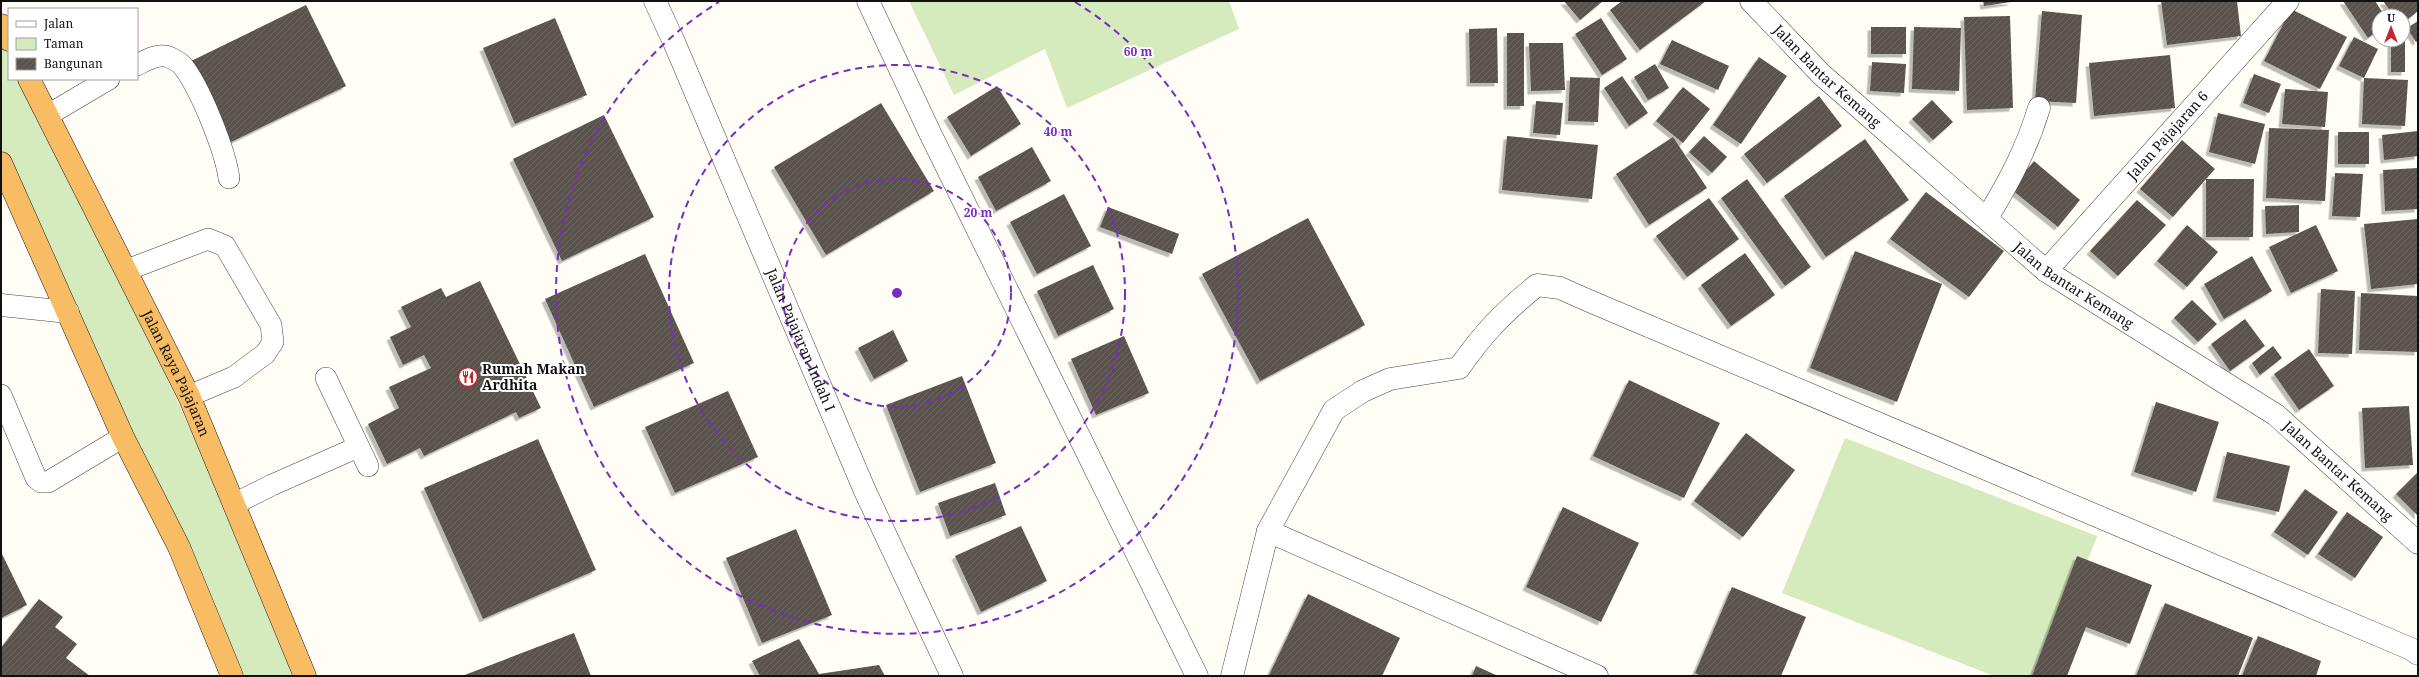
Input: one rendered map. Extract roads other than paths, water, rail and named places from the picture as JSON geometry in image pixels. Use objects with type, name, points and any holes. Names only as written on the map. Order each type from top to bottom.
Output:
[{"type":"highway","points":[[1,25],[8,38]]},
{"type":"highway","name":"Jalan Raya Pajajaran","points":[[30,80],[127,270],[189,396],[305,676]]},
{"type":"highway","points":[[1,163],[123,437],[179,547],[232,676]]},
{"type":"street","name":"Jalan Pajajaran Indah I","points":[[655,1],[674,42],[865,491],[952,676]]},
{"type":"street","points":[[868,1],[930,133],[1197,676]]},
{"type":"street","name":"Jalan Bantar Kemang","points":[[1751,1],[1821,74],[2046,271],[2276,415],[2418,543]]},
{"type":"street","name":"Jalan Pajajaran 6","points":[[2046,271],[2288,1]]},
{"type":"street","points":[[1987,218],[2019,162],[2030,138],[2039,108]]},
{"type":"street","points":[[1232,676],[1268,531],[1334,410],[1363,391],[1390,379],[1460,368],[1483,334],[1509,308],[1538,284],[1560,288],[2411,649],[2418,654]]},
{"type":"street","points":[[1,305],[68,312]]},
{"type":"street","points":[[1268,531],[1597,676]]},
{"type":"lane","points":[[138,64],[150,58],[166,56],[181,64],[210,120],[222,149],[229,178]]},
{"type":"lane","points":[[48,115],[108,80]]},
{"type":"lane","points":[[127,270],[208,239],[225,246],[271,325],[273,342],[265,354],[234,377],[189,396]]},
{"type":"lane","points":[[326,378],[358,448],[368,466]]},
{"type":"lane","points":[[1,395],[36,478],[41,482],[48,482],[123,437]]},
{"type":"lane","points":[[234,504],[272,485],[358,448]]},
{"type":"place","name":"Rumah Makan Ardhita","points":[[468,377]]}]
